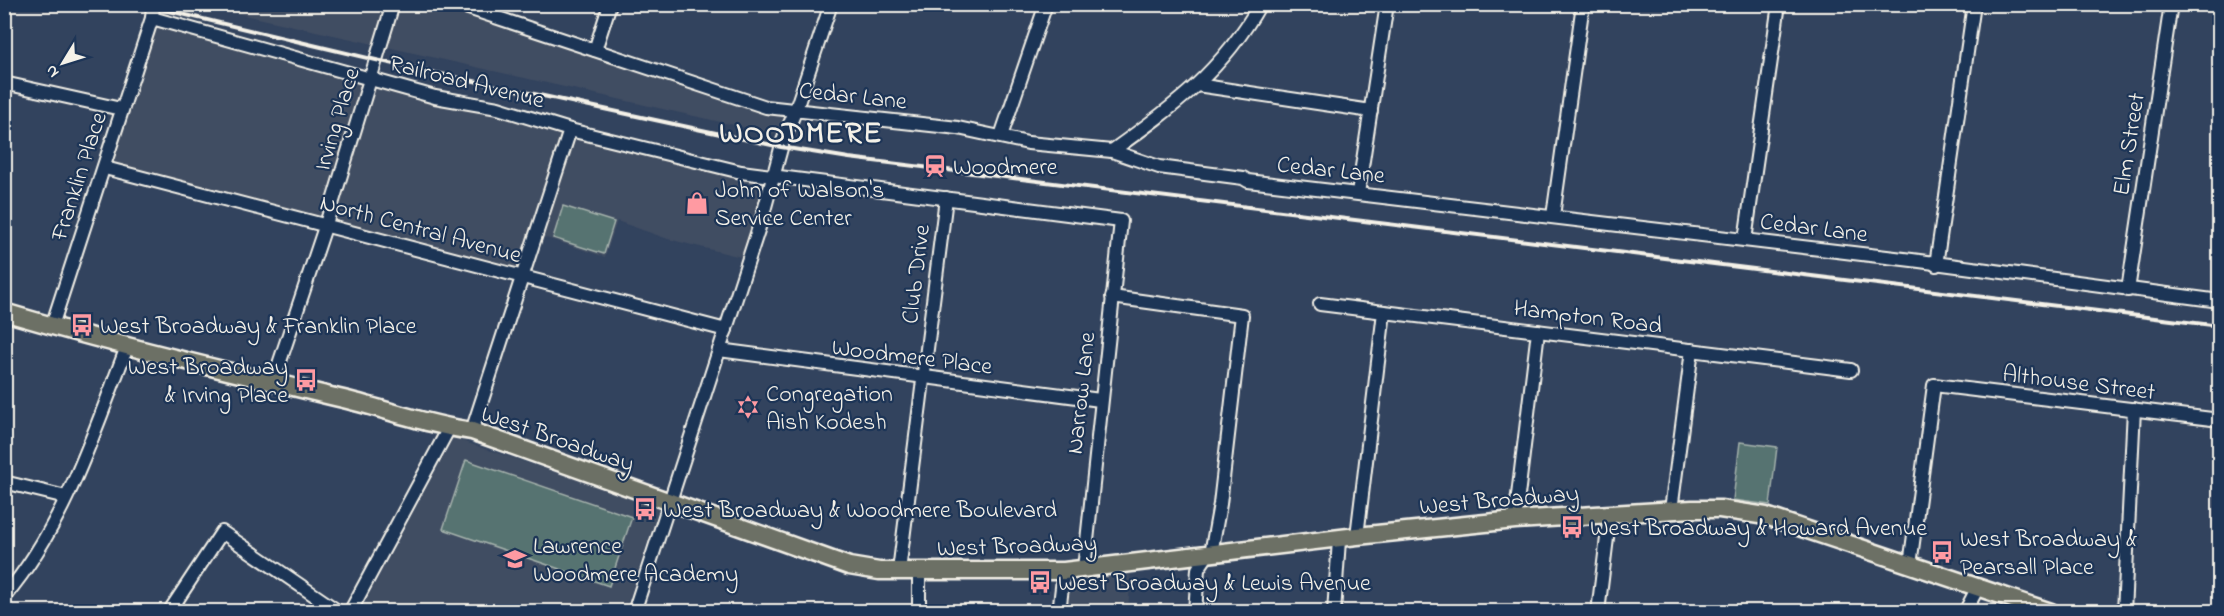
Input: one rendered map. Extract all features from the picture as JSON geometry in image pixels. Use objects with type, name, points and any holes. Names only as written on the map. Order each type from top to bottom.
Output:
[{"type":"main road","name":"West Broadway","points":[[4,312],[128,347],[369,405],[449,428],[472,431],[849,566],[919,572],[1064,571],[1339,540],[1357,536],[1515,520],[1611,513],[1720,509],[1766,516],[2051,612]]},
{"type":"street","name":"Franklin Place","points":[[52,326],[105,168],[121,110],[152,18],[153,4]]},
{"type":"street","name":"Irving Place","points":[[273,382],[326,224],[393,4]]},
{"type":"street","name":"Cedar Lane","points":[[456,4],[766,106],[958,128],[1028,143],[1112,151],[1159,167],[1243,178],[1248,181],[1553,216],[2220,301]]},
{"type":"street","points":[[596,50],[610,4]]},
{"type":"street","points":[[634,612],[726,330],[783,141],[831,4]]},
{"type":"street","points":[[1001,136],[1046,4]]},
{"type":"street","points":[[1112,151],[1193,91],[1228,52],[1260,4]]},
{"type":"street","points":[[1358,193],[1387,4]]},
{"type":"street","points":[[1553,216],[1583,4]]},
{"type":"street","points":[[1745,240],[1779,4]]},
{"type":"street","points":[[1936,265],[1974,4]]},
{"type":"street","name":"Elm Street","points":[[2128,290],[2170,4]]},
{"type":"street","name":"Railroad Avenue","points":[[152,18],[435,97],[498,108],[570,130],[741,172],[1121,221]]},
{"type":"street","points":[[4,83],[121,110]]},
{"type":"street","points":[[1197,85],[1371,111]]},
{"type":"street","points":[[472,431],[570,130]]},
{"type":"street","name":"North Central Avenue","points":[[105,168],[726,330]]},
{"type":"street","name":"Club Drive","points":[[899,571],[946,198]]},
{"type":"street","name":"Narrow Lane","points":[[1084,569],[1100,400],[1121,221]]},
{"type":"street","points":[[1112,297],[1242,315],[1220,504],[1212,548],[1205,555],[1197,574],[1195,612]]},
{"type":"street","name":"Hampton Road","points":[[1320,304],[1851,370]]},
{"type":"street","points":[[1357,536],[1384,312]]},
{"type":"street","points":[[1515,520],[1538,331]]},
{"type":"street","points":[[4,597],[30,567],[58,520],[128,347]]},
{"type":"street","name":"Woodmere Place","points":[[719,350],[1100,400]]},
{"type":"street","points":[[1671,510],[1692,350]]},
{"type":"street","name":"Althouse Street","points":[[1910,565],[1934,385],[2220,420]]},
{"type":"street","points":[[2124,612],[2134,410]]},
{"type":"street","points":[[350,612],[449,428]]},
{"type":"street","points":[[4,482],[66,497]]},
{"type":"street","points":[[1598,612],[1611,513]]},
{"type":"street","points":[[169,612],[222,532],[339,612]]},
{"type":"street","points":[[1334,612],[1339,540]]},
{"type":"street","points":[[1059,612],[1064,571]]},
{"type":"street","points":[[919,572],[919,612]]},
{"type":"street","points":[[1965,612],[1978,587]]},
{"type":"shaded area","points":[[200,5],[451,5],[794,111],[783,136]]},
{"type":"shaded area","points":[[152,18],[498,108],[777,172],[749,259],[668,239],[617,221],[605,257],[537,235],[524,282],[105,168]]},
{"type":"shaded area","name":"Lawrence Woodmere Academy","points":[[453,438],[659,507],[625,611],[360,612]]},
{"type":"shaded area","points":[[1131,570],[1128,611],[1062,612],[1063,574]]},
{"type":"green space","points":[[563,206],[614,222],[604,254],[553,238]]},
{"type":"green space","points":[[1740,442],[1777,447],[1770,505],[1733,500]]},
{"type":"green space","points":[[466,460],[632,517],[609,586],[443,529]]},
{"type":"railway","points":[[140,4],[376,60],[781,147],[849,158],[2220,326]]},
{"type":"place","name":"Woodmere","points":[[935,166]]},
{"type":"place","name":"John of Walson's Service Center","points":[[697,203]]},
{"type":"place","name":"West Broadway & Franklin Place","points":[[82,325]]},
{"type":"place","name":"West Broadway & Irving Place","points":[[306,380]]},
{"type":"place","name":"Congregation Aish Kodesh","points":[[748,407]]},
{"type":"place","name":"West Broadway & Woodmere Boulevard","points":[[645,509]]},
{"type":"place","name":"West Broadway & Howard Avenue","points":[[1572,527]]},
{"type":"place","name":"West Broadway & Pearsall Place","points":[[1942,552]]},
{"type":"place","name":"Lawrence Woodmere Academy","points":[[515,559]]},
{"type":"place","name":"West Broadway & Lewis Avenue","points":[[1040,582]]},
{"type":"district","name":"WOODMERE","points":[[801,132]]}]
